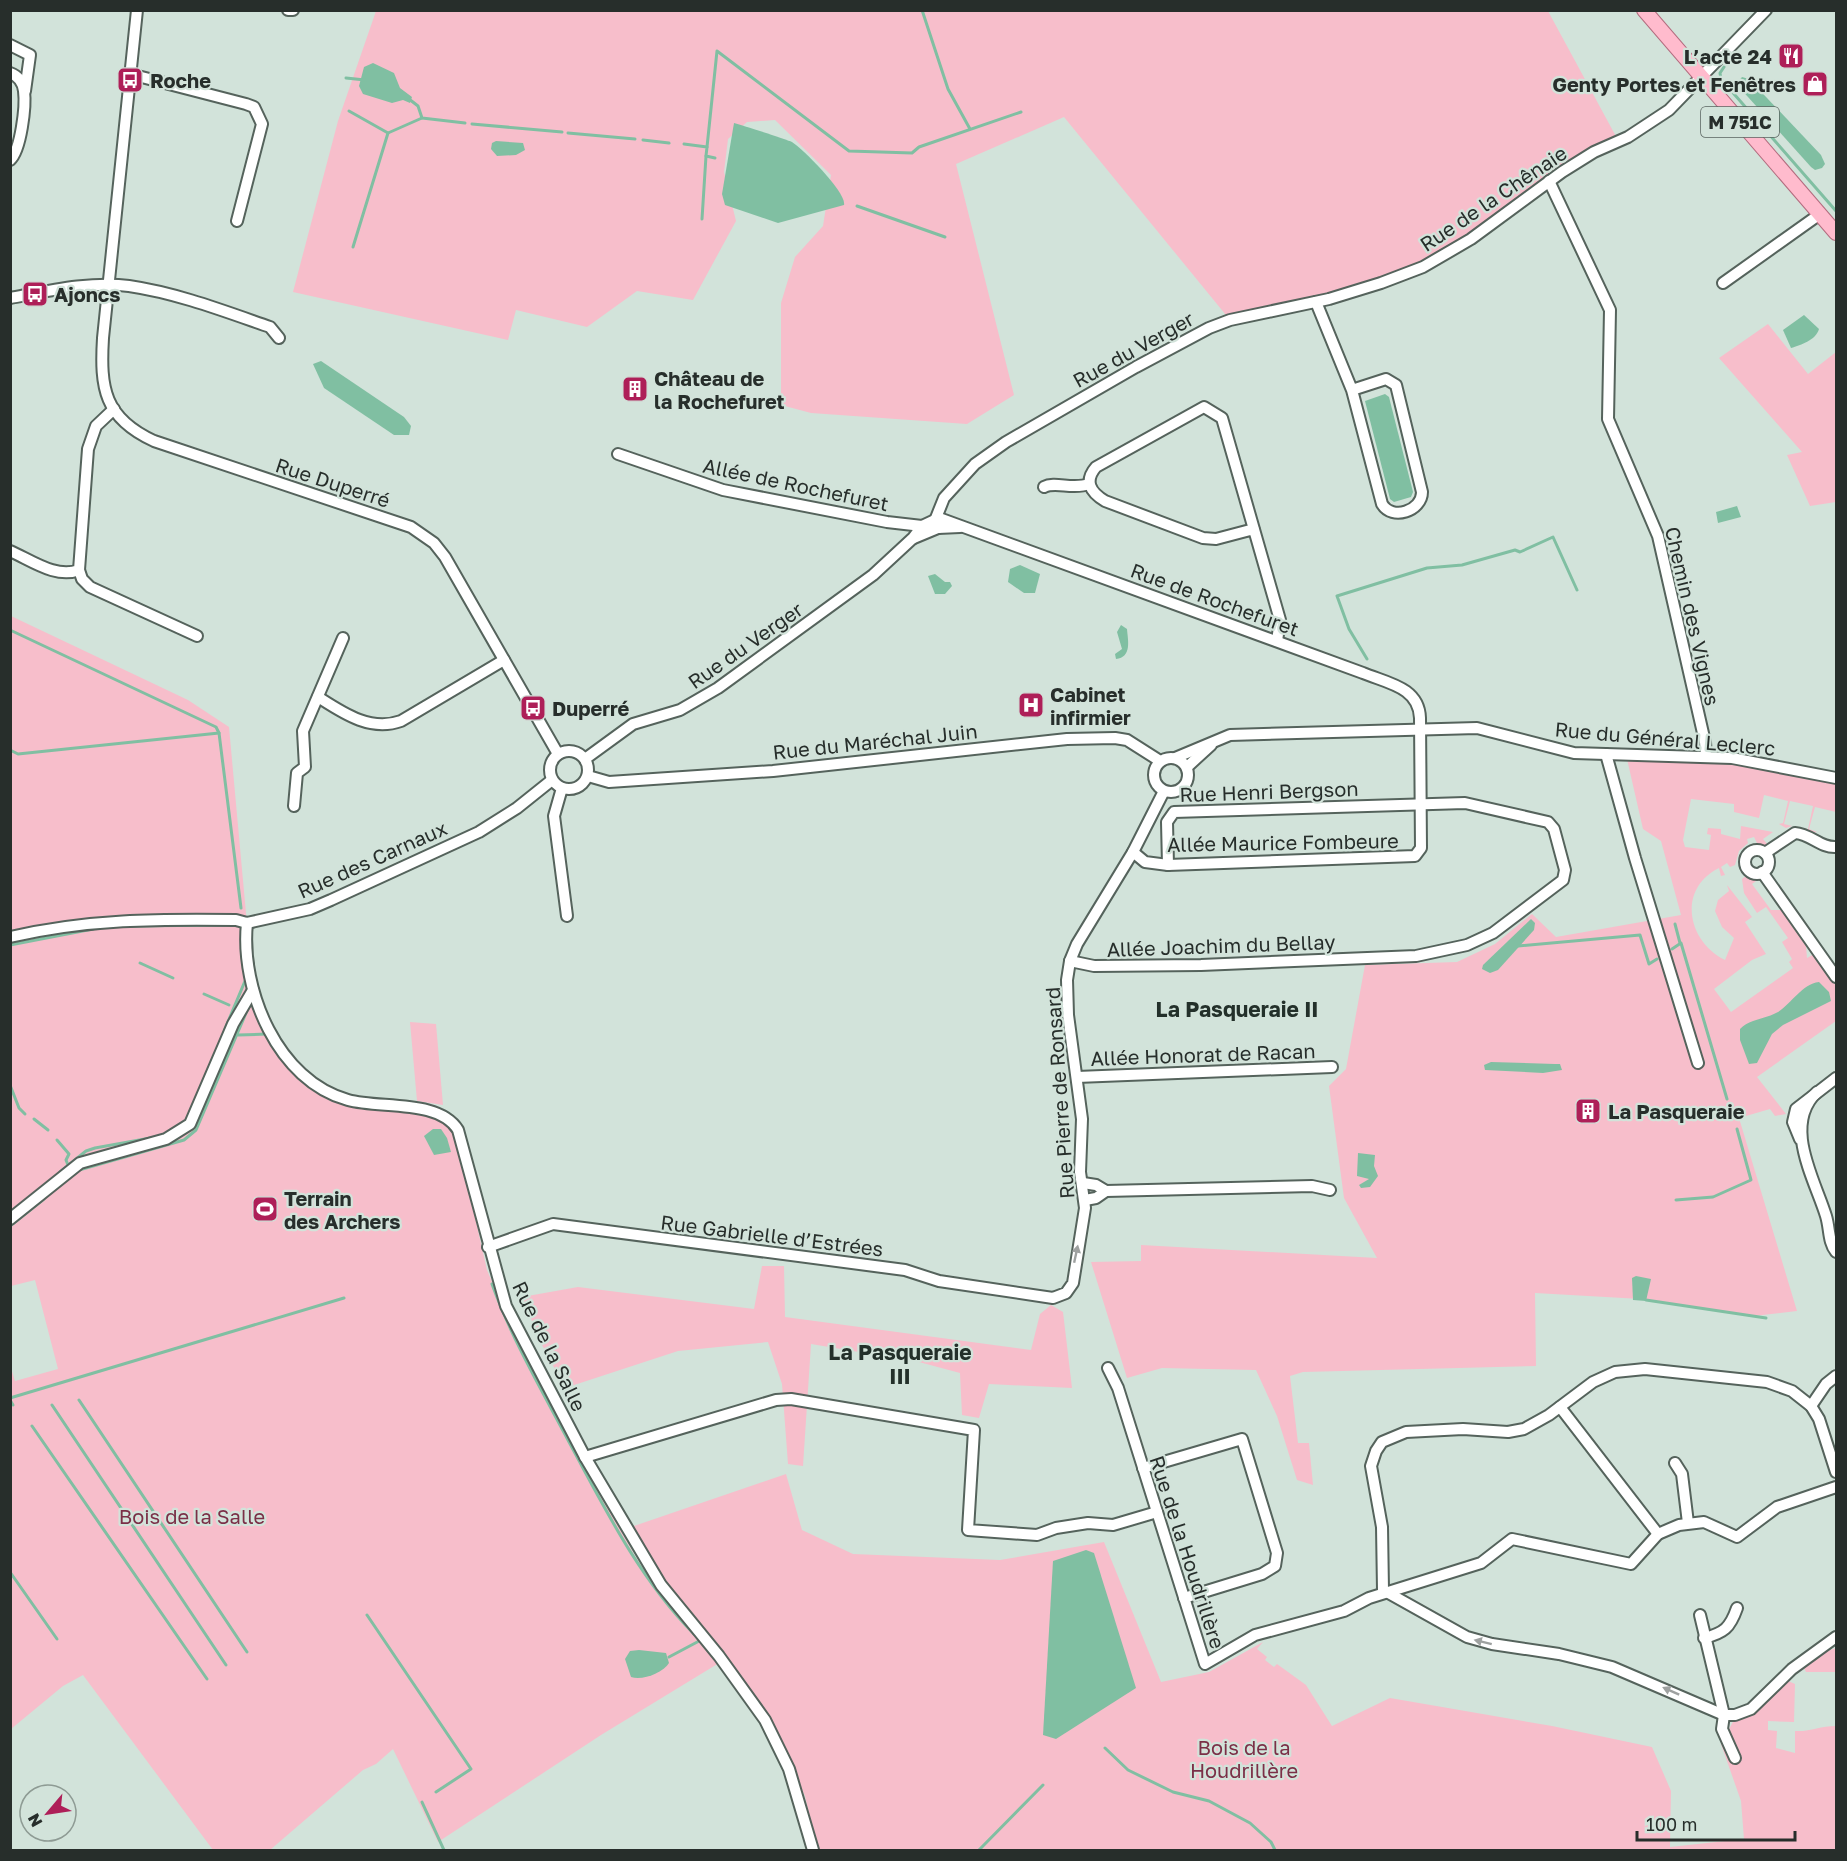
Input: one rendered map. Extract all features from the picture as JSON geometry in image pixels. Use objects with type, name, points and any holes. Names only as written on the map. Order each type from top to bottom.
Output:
[{"type":"main road","name":"M 751C","points":[[1644,10],[1836,233]]},
{"type":"street","name":"Rue Duperré","points":[[137,10],[108,286],[101,374],[105,394],[114,409],[131,428],[154,441],[394,521],[422,534],[446,557],[558,754]]},
{"type":"street","points":[[288,10],[293,10]]},
{"type":"street","name":"Rue de la Chênaie","points":[[1247,316],[1316,302],[1423,267],[1494,224],[1549,181],[1594,152],[1618,142],[1669,110],[1766,10]]},
{"type":"street","points":[[10,45],[30,55],[19,149],[10,160]]},
{"type":"street","points":[[10,73],[18,76],[24,92]]},
{"type":"street","points":[[130,74],[246,104],[256,110],[262,124],[237,220]]},
{"type":"street","name":"Chemin des Vignes","points":[[1549,181],[1610,310],[1608,420],[1658,536],[1705,742],[1706,756]]},
{"type":"street","points":[[1723,284],[1820,214]]},
{"type":"street","points":[[10,298],[87,286],[128,286],[206,305],[270,327],[279,338]]},
{"type":"street","points":[[1316,302],[1352,390],[1384,508],[1393,513],[1416,507],[1421,502],[1422,492],[1396,385],[1386,379],[1352,390]]},
{"type":"street","name":"Rue du Verger","points":[[913,538],[937,523],[944,498],[961,477],[1006,442],[1209,328],[1247,316]]},
{"type":"street","points":[[1254,529],[1216,539],[1203,538],[1094,495],[1089,484],[1089,475],[1096,467],[1204,407],[1222,418],[1281,620],[1277,641]]},
{"type":"street","points":[[114,409],[96,426],[88,449],[79,570],[82,579],[90,587],[198,636]]},
{"type":"street","name":"Allée de Rochefuret","points":[[618,454],[723,490],[899,524],[922,526]]},
{"type":"street","points":[[1044,488],[1050,484],[1078,488],[1089,484]]},
{"type":"street","name":"Rue de Rochefuret","points":[[937,523],[946,519],[1408,691],[1419,705],[1419,729]]},
{"type":"street","name":"Rue du Verger","points":[[585,759],[633,723],[680,710],[718,688],[873,575],[913,538],[922,526],[937,523]]},
{"type":"street","name":"Allée de Rochefuret","points":[[899,524],[907,528],[913,538]]},
{"type":"street","points":[[10,551],[56,572],[67,573],[79,570]]},
{"type":"street","points":[[294,806],[297,772],[305,767],[303,731],[343,638]]},
{"type":"street","points":[[318,697],[375,726],[386,726],[400,721],[504,660]]},
{"type":"street","name":"Rue du Général Leclerc","points":[[1419,729],[1477,728],[1556,750],[1606,754],[1706,756],[1766,763],[1836,778]]},
{"type":"street","points":[[1175,758],[1187,767],[1188,780],[1184,787],[1174,792],[1164,791],[1156,783],[1154,776],[1154,770],[1160,761],[1175,758],[1221,737],[1419,729]]},
{"type":"street","name":"Allée Maurice Fombeure","points":[[1133,852],[1145,862],[1168,865],[1418,855],[1421,848],[1419,729]]},
{"type":"street","points":[[1187,767],[1221,737]]},
{"type":"street","name":"Rue du Maréchal Juin","points":[[588,776],[609,782],[761,772],[1028,742],[1115,738],[1135,743],[1160,761]]},
{"type":"street","points":[[570,751],[585,759],[589,768],[588,776],[579,788],[562,788],[552,780],[551,765],[558,754],[570,751]]},
{"type":"street","points":[[1606,754],[1698,1064]]},
{"type":"street","name":"Rue des Carnaux","points":[[10,937],[80,923],[125,919],[236,920],[247,923],[310,909],[479,832],[517,808],[552,780]]},
{"type":"street","points":[[562,788],[554,816],[567,916]]},
{"type":"street","name":"Rue Pierre de Ronsard","points":[[1053,1298],[1066,1293],[1073,1283],[1073,1272],[1084,1222],[1085,1200],[1080,1172],[1082,1119],[1068,1016],[1067,980],[1070,961],[1077,944],[1133,852],[1164,791]]},
{"type":"street","name":"Rue Henri Bergson","points":[[1168,865],[1167,822],[1174,812],[1421,804]]},
{"type":"street","name":"Allée Joachim du Bellay","points":[[1070,961],[1094,966],[1201,965],[1428,954],[1481,940],[1531,902],[1557,886],[1565,875],[1554,829],[1548,822],[1474,804],[1421,804]]},
{"type":"street","points":[[1766,853],[1769,864],[1762,872],[1749,872],[1744,859],[1752,850],[1766,853],[1795,833],[1808,837],[1822,846],[1836,847]]},
{"type":"street","points":[[1762,872],[1832,961],[1836,977]]},
{"type":"street","name":"Rue de la Salle","points":[[247,923],[248,956],[259,1009],[284,1052],[303,1076],[327,1094],[350,1101],[437,1112],[453,1121],[462,1138],[488,1247],[506,1306],[585,1457],[661,1585],[713,1648],[765,1720],[789,1768],[813,1851]]},
{"type":"street","points":[[10,1219],[80,1163],[166,1140],[190,1124],[233,1024],[254,990]]},
{"type":"street","name":"Allée Honorat de Racan","points":[[1077,1077],[1332,1067]]},
{"type":"street","points":[[1836,1078],[1800,1103],[1798,1117],[1803,1144],[1826,1215],[1831,1243],[1836,1252]]},
{"type":"street","points":[[1083,1183],[1096,1185],[1106,1191],[1311,1186],[1330,1190]]},
{"type":"street","points":[[1085,1200],[1096,1198],[1106,1191]]},
{"type":"street","name":"Rue Gabrielle d’Estrées","points":[[488,1247],[553,1224],[905,1270],[939,1281],[1053,1298]]},
{"type":"street","name":"Rue de la Houdrillère","points":[[1108,1368],[1118,1388],[1205,1664],[1255,1635],[1344,1611],[1369,1598],[1386,1594]]},
{"type":"street","points":[[1836,1472],[1824,1431],[1811,1406],[1797,1393],[1767,1383],[1634,1369],[1615,1372],[1599,1378],[1538,1422],[1518,1430],[1406,1432],[1382,1442],[1373,1456],[1371,1466],[1382,1527],[1382,1586],[1386,1594],[1406,1601],[1467,1637],[1492,1644],[1559,1654],[1612,1667],[1724,1715],[1735,1715],[1751,1709],[1792,1669],[1836,1638]]},
{"type":"street","points":[[1811,1406],[1826,1384],[1836,1376]]},
{"type":"street","points":[[585,1457],[777,1400],[803,1401],[974,1430],[968,1530],[1037,1535],[1056,1528],[1088,1523],[1113,1525],[1157,1512]]},
{"type":"street","points":[[1560,1407],[1658,1534]]},
{"type":"street","points":[[1143,1468],[1242,1439],[1277,1553],[1275,1566],[1262,1574],[1184,1598]]},
{"type":"street","points":[[1675,1464],[1682,1474],[1688,1523]]},
{"type":"street","points":[[1386,1594],[1481,1563],[1512,1539],[1631,1564],[1658,1534],[1688,1523],[1713,1524],[1737,1537],[1777,1507],[1836,1487]]},
{"type":"street","points":[[1704,1638],[1723,1634],[1731,1624],[1737,1608]]},
{"type":"street","points":[[1700,1615],[1724,1715],[1722,1728],[1735,1758]]},
{"type":"green space","points":[[376,11],[1548,11],[1619,142],[1594,152],[1471,239],[1381,283],[1230,320],[1064,117],[956,164],[1014,395],[967,424],[811,413],[781,405],[781,303],[795,257],[823,226],[831,175],[775,120],[747,122],[728,139],[724,172],[736,221],[693,300],[637,291],[587,327],[516,310],[508,340],[293,292],[338,121]]},
{"type":"green space","points":[[1768,324],[1808,374],[1836,352],[1836,502],[1810,506],[1787,455],[1802,452],[1719,358]]},
{"type":"green space","name":"Bois de la Salle","points":[[11,616],[188,700],[229,727],[253,990],[277,1041],[327,1094],[437,1112],[453,1121],[487,1270],[523,1356],[635,1556],[656,1588],[719,1663],[601,1735],[438,1842],[393,1749],[376,1764],[363,1770],[270,1850],[213,1850],[83,1675],[63,1686],[11,1729],[10,1365],[15,1381],[58,1369],[35,1280],[11,1286]]},
{"type":"green space","points":[[1627,759],[1732,763],[1836,783],[1836,812],[1815,807],[1809,829],[1817,832],[1813,833],[1800,828],[1808,829],[1813,806],[1790,801],[1784,824],[1792,826],[1786,828],[1779,824],[1783,823],[1788,801],[1764,795],[1759,818],[1734,812],[1734,804],[1691,799],[1683,840],[1685,847],[1709,850],[1711,835],[1707,834],[1708,828],[1721,829],[1721,834],[1740,839],[1741,826],[1773,832],[1763,839],[1768,845],[1766,847],[1758,845],[1754,837],[1747,839],[1748,843],[1739,851],[1735,865],[1730,867],[1727,863],[1721,867],[1725,875],[1721,876],[1719,868],[1706,877],[1692,901],[1695,928],[1702,941],[1725,960],[1734,938],[1722,927],[1715,911],[1718,900],[1729,891],[1727,885],[1752,917],[1745,922],[1766,954],[1752,960],[1714,989],[1731,1012],[1793,968],[1789,962],[1792,959],[1782,942],[1788,938],[1766,907],[1757,913],[1744,893],[1742,879],[1747,875],[1760,878],[1752,884],[1771,910],[1781,910],[1806,946],[1807,958],[1814,954],[1836,986],[1836,1021],[1757,1077],[1786,1114],[1775,1116],[1770,1109],[1739,1118],[1797,1311],[1754,1316],[1641,1299],[1535,1293],[1536,1366],[1303,1372],[1290,1376],[1298,1443],[1309,1443],[1313,1485],[1297,1480],[1277,1416],[1256,1370],[1162,1368],[1127,1378],[1091,1262],[1141,1261],[1141,1245],[1377,1258],[1344,1198],[1329,1086],[1346,1069],[1365,965],[1457,962],[1495,944],[1532,914],[1556,937],[1681,915],[1661,841],[1643,829]]},
{"type":"green space","points":[[410,1022],[436,1024],[443,1105],[417,1101]]},
{"type":"green space","points":[[762,1266],[784,1266],[785,1317],[1031,1350],[1040,1314],[1051,1305],[1063,1312],[1072,1388],[989,1384],[979,1418],[962,1415],[960,1373],[919,1362],[811,1344],[803,1466],[788,1464],[782,1384],[768,1342],[678,1351],[565,1388],[541,1343],[522,1297],[578,1287],[754,1309]]},
{"type":"green space","name":"Bois de la Houdrillère","points":[[786,1474],[802,1530],[853,1554],[1000,1560],[1104,1542],[1161,1682],[1209,1672],[1263,1642],[1257,1649],[1267,1657],[1265,1660],[1274,1667],[1277,1664],[1306,1685],[1332,1726],[1390,1698],[1552,1726],[1652,1747],[1671,1791],[1670,1847],[1744,1839],[1741,1801],[1721,1744],[1735,1718],[1786,1680],[1795,1684],[1794,1722],[1768,1721],[1768,1730],[1777,1731],[1776,1748],[1795,1753],[1795,1731],[1836,1726],[1836,1850],[817,1850],[805,1796],[772,1722],[653,1566],[631,1527]]},
{"type":"green space","points":[[1836,1648],[1836,1672],[1806,1672],[1803,1666],[1822,1653]]},
{"type":"shaded area","points":[[373,63],[394,73],[400,88],[412,97],[410,103],[403,100],[392,103],[363,94],[359,86],[364,67]]},
{"type":"shaded area","points":[[1742,77],[1749,79],[1821,155],[1825,164],[1822,168],[1815,170],[1811,167],[1739,87],[1738,82]]},
{"type":"shaded area","points":[[734,123],[792,142],[832,182],[839,191],[844,205],[778,223],[725,205],[722,194]]},
{"type":"shaded area","points":[[496,141],[523,143],[525,150],[516,155],[497,156],[491,149],[492,143]]},
{"type":"shaded area","points":[[1804,315],[1819,329],[1811,339],[1791,348],[1783,330]]},
{"type":"shaded area","points":[[321,361],[404,417],[411,426],[409,435],[394,435],[324,388],[313,364]]},
{"type":"shaded area","points":[[1385,394],[1389,397],[1413,492],[1411,497],[1394,502],[1390,499],[1365,401]]},
{"type":"shaded area","points":[[1737,506],[1741,517],[1718,523],[1716,512]]},
{"type":"shaded area","points":[[1020,565],[1040,574],[1035,593],[1024,593],[1008,582],[1010,569]]},
{"type":"shaded area","points":[[935,574],[945,582],[950,582],[952,586],[945,594],[935,594],[928,576]]},
{"type":"shaded area","points":[[1121,625],[1127,629],[1128,648],[1125,655],[1116,659],[1115,654],[1122,649],[1117,632]]},
{"type":"shaded area","points":[[1531,919],[1535,923],[1534,930],[1498,970],[1490,973],[1482,969],[1483,965]]},
{"type":"shaded area","points":[[1819,982],[1829,992],[1831,1001],[1783,1025],[1772,1034],[1757,1063],[1749,1064],[1740,1040],[1740,1029],[1748,1023],[1778,1012],[1807,986]]},
{"type":"shaded area","points":[[1491,1062],[1560,1064],[1562,1070],[1543,1073],[1485,1070],[1484,1065]]},
{"type":"shaded area","points":[[433,1129],[441,1129],[447,1138],[451,1152],[434,1155],[424,1136]]},
{"type":"shaded area","points":[[1358,1153],[1375,1155],[1374,1166],[1378,1176],[1370,1187],[1361,1188],[1359,1185],[1369,1179],[1357,1176]]},
{"type":"shaded area","points":[[1636,1276],[1651,1279],[1646,1301],[1633,1300],[1632,1278]]},
{"type":"shaded area","points":[[1086,1550],[1094,1553],[1136,1688],[1056,1739],[1043,1735],[1053,1561]]},
{"type":"shaded area","points":[[630,1651],[666,1653],[669,1663],[652,1675],[641,1678],[631,1677],[625,1659]]},
{"type":"waterway","points":[[922,10],[948,89],[970,129]]},
{"type":"waterway","points":[[707,147],[717,51],[849,151],[912,153],[919,147],[1021,112]]},
{"type":"waterway","points":[[1724,67],[1720,73],[1721,79],[1836,211]]},
{"type":"waterway","points":[[346,78],[365,80]]},
{"type":"waterway","points":[[409,99],[418,106],[422,118],[465,123]]},
{"type":"waterway","points":[[349,111],[388,133]]},
{"type":"waterway","points":[[353,247],[388,133],[422,118]]},
{"type":"waterway","points":[[472,124],[562,132]]},
{"type":"waterway","points":[[568,133],[635,139]]},
{"type":"waterway","points":[[643,140],[669,143]]},
{"type":"waterway","points":[[684,144],[707,147],[706,156],[715,158]]},
{"type":"waterway","points":[[702,219],[706,156]]},
{"type":"waterway","points":[[857,206],[945,237]]},
{"type":"waterway","points":[[1367,659],[1349,629],[1337,596],[1427,568],[1462,565],[1515,550],[1520,552],[1553,537],[1577,590]]},
{"type":"waterway","points":[[10,630],[216,727],[219,733],[241,908]]},
{"type":"waterway","points":[[10,750],[18,754],[219,733]]},
{"type":"waterway","points":[[1675,924],[1680,943]]},
{"type":"waterway","points":[[132,926],[224,925]]},
{"type":"waterway","points":[[10,945],[93,929]]},
{"type":"waterway","points":[[1518,946],[1640,935],[1649,964],[1657,959]]},
{"type":"waterway","points":[[1672,949],[1681,943],[1727,1099]]},
{"type":"waterway","points":[[140,963],[173,978]]},
{"type":"waterway","points":[[225,1029],[245,981]]},
{"type":"waterway","points":[[204,994],[229,1005]]},
{"type":"waterway","points":[[79,1170],[184,1140],[196,1130],[249,1006]]},
{"type":"waterway","points":[[238,1035],[267,1034]]},
{"type":"waterway","points":[[10,1085],[19,1108],[25,1114]]},
{"type":"waterway","points":[[34,1119],[48,1130]]},
{"type":"waterway","points":[[1676,1200],[1713,1197],[1751,1180],[1737,1129]]},
{"type":"waterway","points":[[60,1172],[86,1151],[156,1137]]},
{"type":"waterway","points":[[57,1140],[69,1154],[66,1160],[68,1165]]},
{"type":"waterway","points":[[10,1226],[44,1199]]},
{"type":"waterway","points":[[492,1284],[527,1364],[624,1542],[656,1590],[694,1634]]},
{"type":"waterway","points":[[10,1398],[344,1298]]},
{"type":"waterway","points":[[1646,1300],[1766,1318]]},
{"type":"waterway","points":[[10,1400],[13,1405]]},
{"type":"waterway","points":[[79,1400],[247,1652]]},
{"type":"waterway","points":[[52,1405],[226,1665]]},
{"type":"waterway","points":[[32,1426],[207,1679]]},
{"type":"waterway","points":[[10,1572],[57,1639]]},
{"type":"waterway","points":[[367,1615],[471,1769],[436,1792]]},
{"type":"waterway","points":[[669,1657],[701,1640],[699,1639]]},
{"type":"waterway","points":[[1105,1748],[1128,1770],[1173,1792],[1209,1801],[1250,1823],[1271,1842],[1275,1850]]},
{"type":"waterway","points":[[979,1850],[1043,1785]]},
{"type":"waterway","points":[[422,1802],[444,1850]]},
{"type":"place","name":"L’acte 24","points":[[1791,56]]},
{"type":"place","name":"Roche","points":[[130,80]]},
{"type":"place","name":"Genty Portes et Fenêtres","points":[[1815,84]]},
{"type":"place","name":"Ajoncs","points":[[35,294]]},
{"type":"place","name":"Château de la Rochefuret","points":[[635,389]]},
{"type":"place","name":"Cabinet infirmier","points":[[1031,705]]},
{"type":"place","name":"Duperré","points":[[533,708]]},
{"type":"place","name":"La Pasqueraie","points":[[1588,1111]]},
{"type":"place","name":"Terrain des Archers","points":[[265,1209]]},
{"type":"district","name":"La Pasqueraie II","points":[[1237,1009]]},
{"type":"district","name":"La Pasqueraie III","points":[[900,1364]]}]
